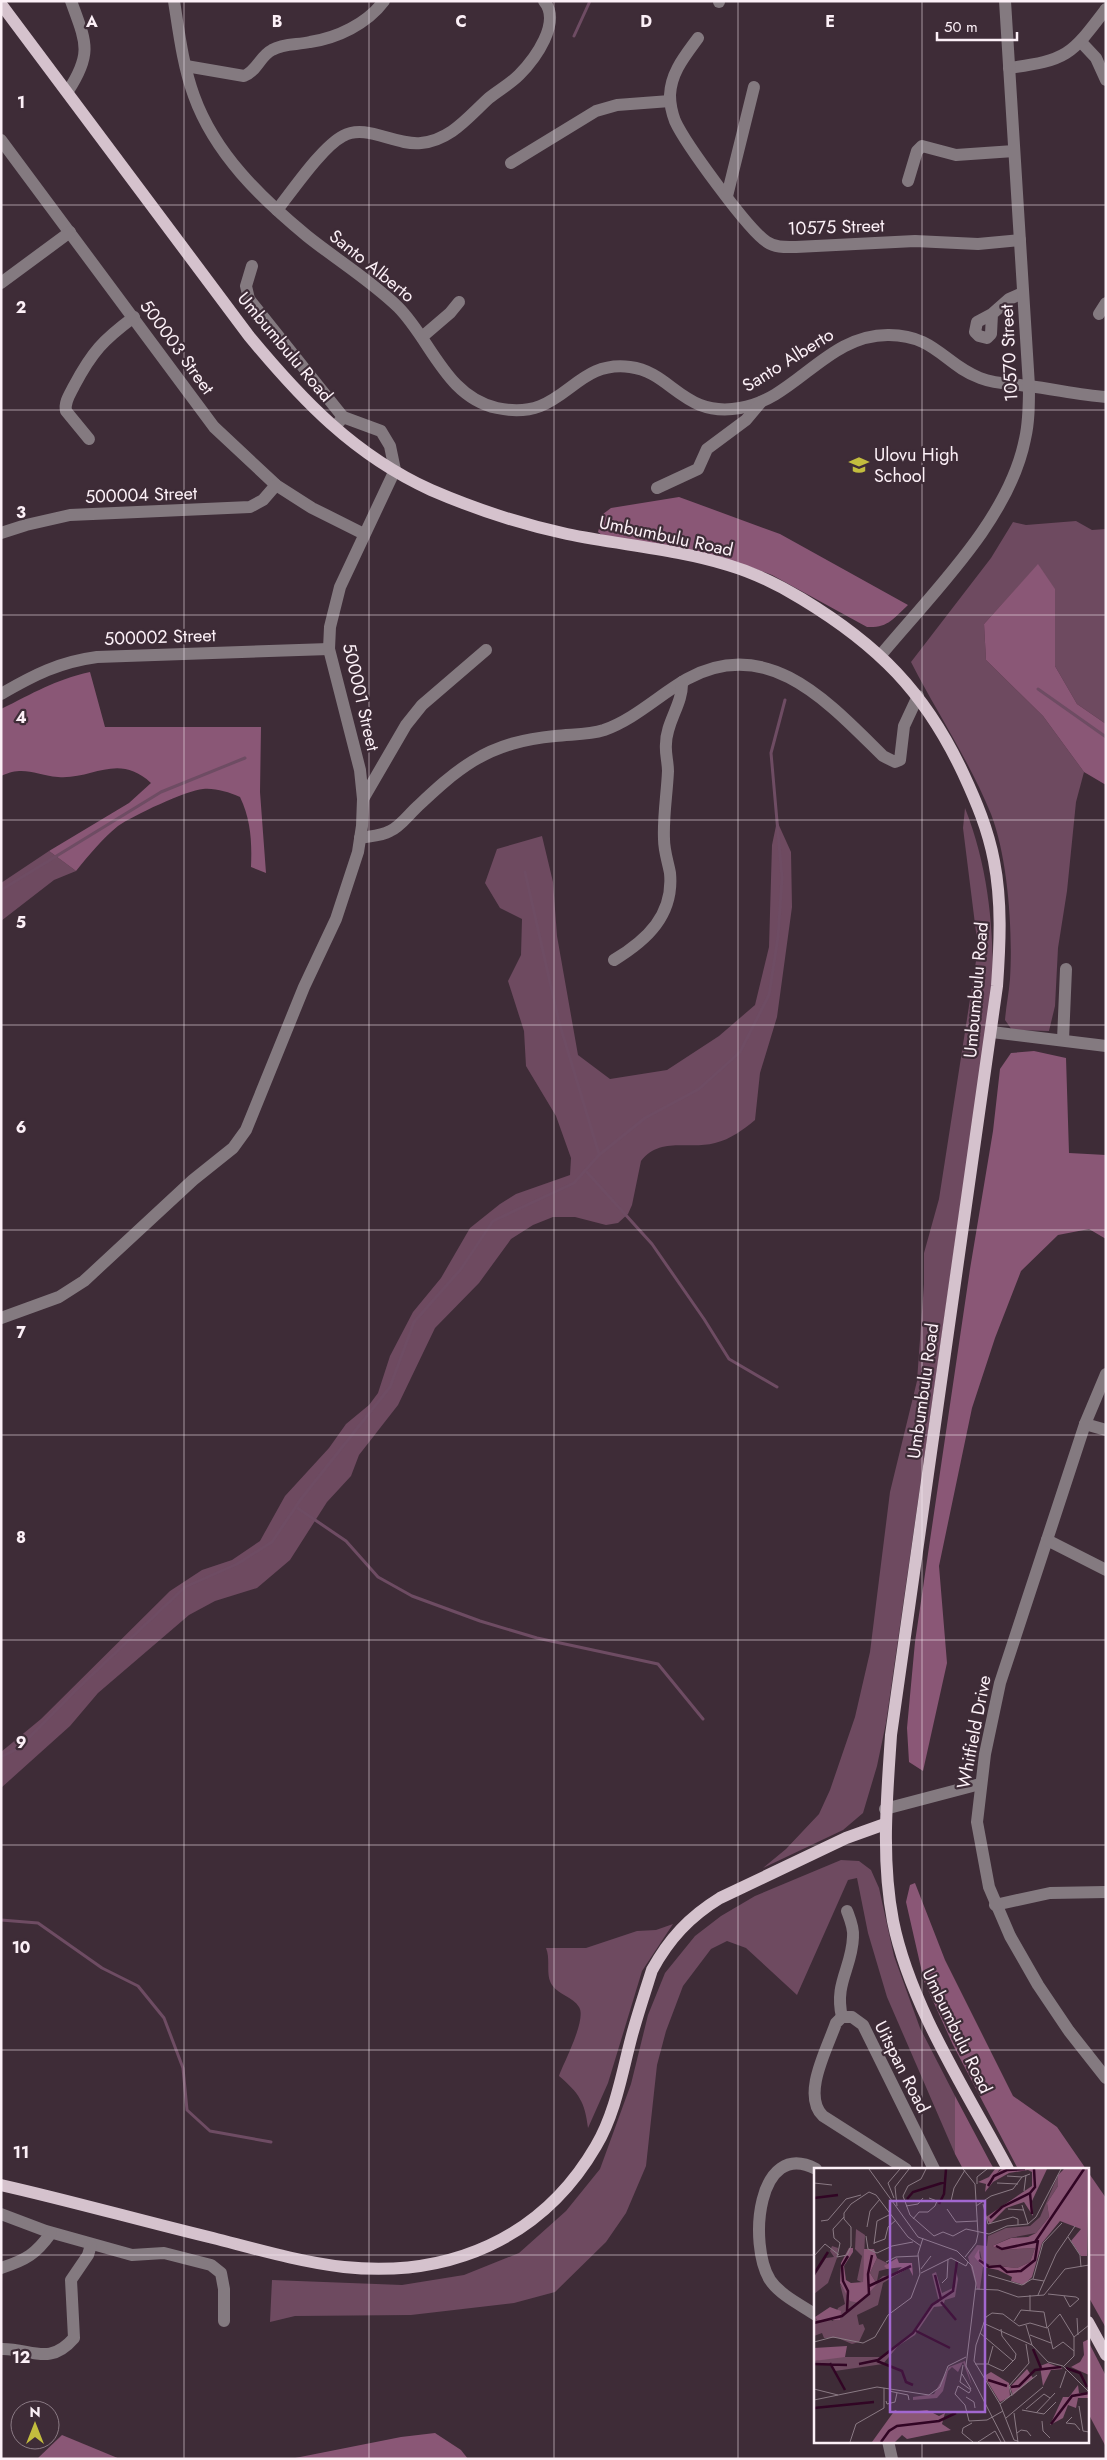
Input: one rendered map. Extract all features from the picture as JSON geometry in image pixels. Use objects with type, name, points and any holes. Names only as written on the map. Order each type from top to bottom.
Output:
[{"type":"main road","name":"Umbumbulu Road","points":[[1,4],[68,91],[249,336],[288,383],[333,428],[395,470],[436,492],[504,517],[566,534],[700,558],[762,577],[827,614],[880,656],[918,696],[939,725],[973,793],[982,816],[994,862],[1000,919],[997,986],[891,1735],[885,1824],[893,1920],[908,1970],[938,2039],[1007,2168]]},
{"type":"main road","points":[[1,2185],[259,2249],[342,2267],[396,2269],[431,2265],[486,2248],[514,2232],[559,2196],[596,2146],[609,2122],[652,1970],[664,1949],[681,1927],[703,1908],[720,1898],[839,1841],[885,1824]]},
{"type":"main road","points":[[1090,2326],[1106,2355]]},
{"type":"street","points":[[68,91],[80,73],[86,53],[82,31],[71,1]]},
{"type":"street","name":"Santo Alberto","points":[[174,1],[186,66],[194,95],[213,133],[246,179],[277,210],[388,298],[410,320],[450,379],[460,389],[471,397],[496,408],[526,410],[544,405],[558,398],[590,372],[610,366],[635,368],[644,371],[688,401],[709,408],[742,408],[762,401],[834,351],[858,339],[886,334],[914,339],[936,348],[966,371],[978,377],[1106,397]]},
{"type":"street","points":[[186,66],[244,76],[250,74],[272,50],[289,44],[328,39],[367,19],[376,12],[384,1]]},
{"type":"street","points":[[277,210],[320,157],[343,135],[361,132],[391,141],[422,143],[459,128],[529,64],[548,30],[550,16],[548,6],[544,1]]},
{"type":"street","name":"10570 Street","points":[[880,656],[993,518],[1004,499],[1025,440],[1029,386],[1005,1]]},
{"type":"street","points":[[1009,68],[1055,60],[1070,51],[1080,42],[1106,9]]},
{"type":"street","points":[[511,163],[596,111],[617,105],[670,101],[671,87],[676,69],[698,38]]},
{"type":"street","points":[[1080,42],[1096,58],[1106,80]]},
{"type":"street","points":[[727,196],[754,87]]},
{"type":"street","name":"10575 Street","points":[[670,101],[680,130],[727,196],[756,233],[768,243],[782,247],[915,241],[978,244],[1020,240]]},
{"type":"street","name":"500003 Street","points":[[1,140],[6,158],[70,232],[214,427],[276,485],[312,508],[364,534]]},
{"type":"street","points":[[908,181],[917,151],[922,146],[956,155],[1014,151]]},
{"type":"street","points":[[1,283],[70,232]]},
{"type":"street","points":[[252,266],[246,286],[249,299],[343,417],[381,431],[390,446],[395,470]]},
{"type":"street","points":[[992,314],[1010,299],[1023,293]]},
{"type":"street","points":[[422,337],[450,313],[459,302]]},
{"type":"street","points":[[89,439],[66,411],[67,400],[84,366],[97,347],[134,317]]},
{"type":"street","points":[[657,488],[698,469],[707,449],[746,420],[762,401]]},
{"type":"street","points":[[333,428],[343,417]]},
{"type":"street","name":"500001 Street","points":[[1,1318],[59,1296],[84,1281],[194,1180],[238,1143],[257,1105],[304,987],[328,939],[349,884],[360,838],[363,799],[360,770],[330,648],[330,626],[337,595],[395,470]]},
{"type":"street","name":"500004 Street","points":[[1,533],[70,515],[250,507],[263,500],[276,485]]},
{"type":"street","name":"500002 Street","points":[[1,694],[46,669],[62,663],[88,658],[330,648]]},
{"type":"street","points":[[363,799],[406,725],[422,704],[486,650]]},
{"type":"street","points":[[360,838],[390,831],[445,780],[498,748],[524,739],[602,731],[639,712],[682,682],[713,666],[759,664],[796,681],[818,697],[883,756],[895,762],[900,760],[904,726],[918,696]]},
{"type":"street","points":[[614,960],[653,931],[662,919],[667,903],[670,873],[664,833],[668,767],[666,737],[682,695],[682,682]]},
{"type":"street","points":[[1063,1040],[1066,968]]},
{"type":"street","points":[[992,1032],[1106,1046]]},
{"type":"street","name":"Whitfield Drive","points":[[1106,1374],[1084,1424],[1000,1683],[980,1784],[977,1822],[978,1839],[984,1868],[995,1905],[1038,1985],[1069,2031],[1106,2078]]},
{"type":"street","points":[[1084,1424],[1106,1430]]},
{"type":"street","points":[[1047,1540],[1106,1570]]},
{"type":"street","points":[[886,1809],[980,1784]]},
{"type":"street","points":[[995,1905],[1050,1893],[1106,1892]]},
{"type":"street","points":[[847,1911],[853,1936],[852,1950],[838,1996],[842,2017],[836,2023],[818,2074],[814,2096],[816,2106],[823,2116],[904,2168]]},
{"type":"street","name":"Uitspan Road","points":[[842,2017],[852,2017],[863,2025],[934,2168]]},
{"type":"street","points":[[814,2168],[796,2162],[791,2163],[777,2173],[764,2194],[758,2240],[760,2258],[771,2281],[779,2290],[814,2314]]},
{"type":"street","points":[[1,2214],[51,2233],[132,2255],[164,2253],[211,2265],[221,2273],[224,2289],[224,2321]]},
{"type":"street","points":[[1,2268],[38,2252],[51,2233]]},
{"type":"street","points":[[1,2349],[45,2355],[64,2347],[74,2338],[71,2280],[88,2255],[91,2245]]},
{"type":"street","points":[[888,2442],[892,2459]]},
{"type":"shaded area","points":[[679,497],[780,534],[908,605],[885,624],[867,627],[772,575],[742,564],[603,536],[598,532],[603,514],[611,508]]},
{"type":"shaded area","points":[[1076,521],[1092,530],[1106,529],[1106,724],[1077,704],[1055,666],[1055,590],[1038,565],[984,624],[986,660],[1043,716],[1084,772],[1076,802],[1067,891],[1058,948],[1055,1006],[1049,1031],[1012,1030],[1005,1020],[1011,960],[1010,917],[1002,852],[997,832],[973,775],[911,662],[991,558],[1013,522],[1026,525]]},
{"type":"shaded area","points":[[1038,564],[1055,589],[1055,666],[1077,704],[1106,724],[1106,785],[1084,772],[1043,716],[986,660],[984,624]]},
{"type":"shaded area","points":[[90,672],[105,727],[261,727],[260,792],[266,873],[251,867],[250,831],[240,797],[213,789],[195,790],[147,810],[118,826],[76,871],[49,851],[129,803],[151,783],[139,774],[127,769],[116,768],[70,777],[50,776],[23,771],[16,771],[1,776],[1,709],[55,683]]},
{"type":"shaded area","points":[[965,808],[973,829],[984,871],[992,935],[993,980],[886,1723],[877,1766],[863,1813],[843,1830],[763,1868],[786,1849],[819,1814],[830,1790],[855,1717],[870,1652],[890,1492],[917,1381],[924,1284],[924,1253],[939,1199],[978,948],[963,828]]},
{"type":"shaded area","points":[[777,821],[791,852],[792,907],[777,1017],[760,1073],[755,1120],[736,1134],[715,1143],[666,1146],[649,1153],[641,1161],[632,1205],[628,1214],[618,1223],[606,1225],[575,1217],[553,1217],[533,1225],[511,1239],[479,1283],[435,1328],[398,1405],[359,1455],[351,1476],[327,1502],[290,1560],[257,1588],[215,1601],[189,1615],[98,1693],[70,1726],[1,1788],[1,1752],[41,1719],[170,1591],[202,1570],[232,1560],[260,1541],[285,1496],[329,1448],[346,1424],[369,1405],[378,1393],[390,1356],[413,1312],[441,1278],[470,1228],[516,1194],[570,1175],[571,1158],[556,1116],[526,1066],[524,1031],[508,981],[521,955],[522,919],[500,908],[485,883],[497,849],[542,836],[553,882],[557,936],[578,1055],[610,1079],[667,1070],[719,1036],[755,1005],[769,947],[772,845]]},
{"type":"shaded area","points":[[49,851],[76,871],[54,880],[1,921],[1,883]]},
{"type":"shaded area","points":[[1034,1051],[1066,1058],[1069,1153],[1106,1155],[1106,1239],[1089,1229],[1058,1235],[1021,1271],[995,1338],[972,1408],[939,1566],[947,1663],[923,1771],[909,1762],[907,1728],[915,1642],[970,1269],[993,1131],[1000,1069],[1011,1053]]},
{"type":"shaded area","points":[[841,1860],[859,1861],[871,1870],[879,1888],[894,1956],[920,2028],[955,2096],[955,2154],[887,1997],[868,1933],[857,1878],[848,1880],[797,1995],[746,1948],[727,1941],[711,1949],[683,1986],[666,2031],[657,2065],[646,2166],[626,2213],[606,2242],[555,2292],[514,2303],[411,2315],[295,2316],[270,2322],[272,2280],[402,2285],[464,2275],[519,2253],[566,2211],[600,2169],[631,2084],[648,2015],[665,1973],[695,1936],[721,1916],[755,1896]]},
{"type":"shaded area","points":[[915,1883],[945,1960],[1013,2096],[1057,2127],[1085,2168],[1017,2168],[953,2045],[924,1981],[906,1902],[910,1885]]},
{"type":"shaded area","points":[[673,1924],[642,1971],[608,2083],[588,2128],[585,2111],[580,2099],[572,2088],[559,2076],[578,2030],[581,2013],[579,2007],[570,1998],[552,1985],[549,1976],[546,1948],[586,1948],[637,1931],[656,1930]]},
{"type":"shaded area","points":[[955,2096],[993,2168],[962,2168],[955,2154]]},
{"type":"shaded area","points":[[1090,2175],[1106,2198],[1106,2328],[1090,2300]]},
{"type":"shaded area","points":[[1090,2345],[1106,2376],[1106,2447],[1090,2417]]},
{"type":"shaded area","points":[[435,2433],[461,2450],[468,2459],[290,2459],[401,2437]]},
{"type":"shaded area","points":[[62,2435],[120,2459],[37,2459],[46,2450],[60,2450],[60,2437]]},
{"type":"waterway","points":[[574,36],[590,1]]},
{"type":"waterway","points":[[1038,689],[1106,737]]},
{"type":"waterway","points":[[1,1757],[19,1748],[75,1691],[185,1587],[237,1564],[272,1542],[301,1499],[390,1387],[414,1322],[461,1269],[493,1221],[574,1183],[599,1155],[645,1118],[699,1089],[740,1052],[769,995],[778,937],[782,878],[771,753],[785,700]]},
{"type":"waterway","points":[[1,890],[161,792],[245,758]]},
{"type":"waterway","points":[[525,872],[559,1022],[599,1154]]},
{"type":"waterway","points":[[585,1170],[652,1244],[729,1359],[777,1387]]},
{"type":"waterway","points":[[296,1507],[346,1541],[378,1577],[412,1596],[480,1621],[537,1638],[658,1664],[703,1719]]},
{"type":"waterway","points":[[1,1920],[38,1923],[102,1968],[138,1986],[164,2018],[183,2068],[187,2110],[210,2131],[271,2142]]},
{"type":"place","name":"Ulovu High School","points":[[859,465]]}]
